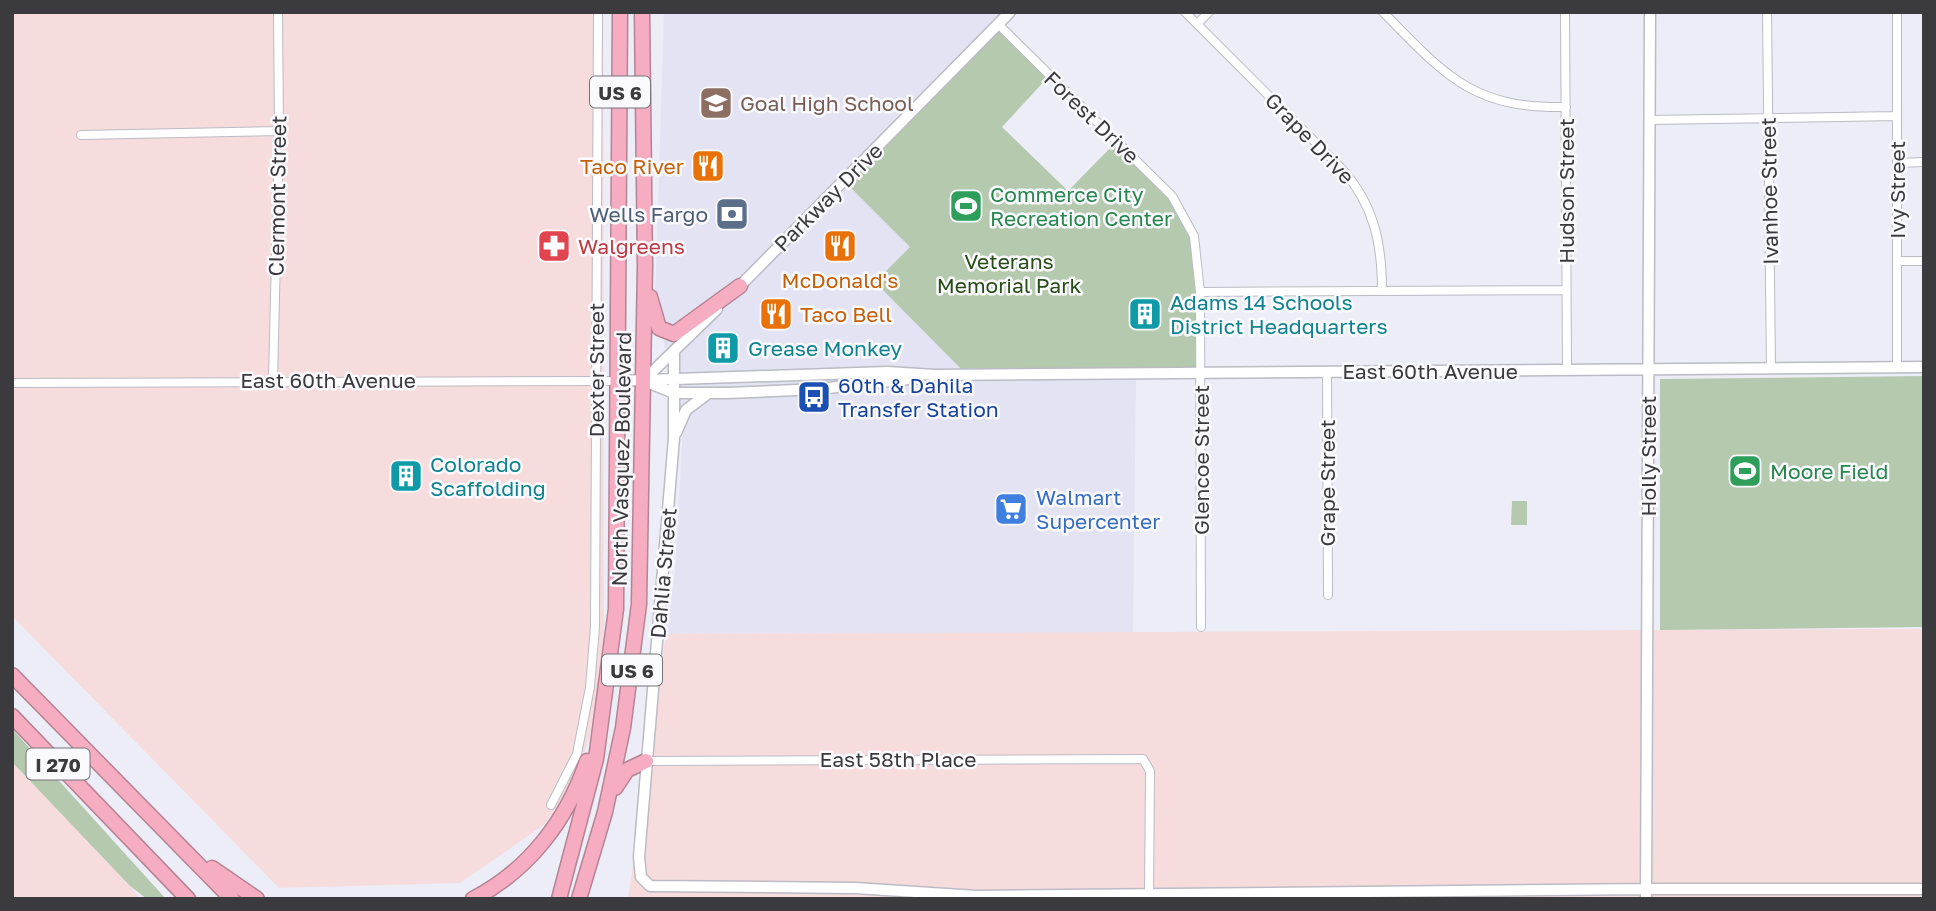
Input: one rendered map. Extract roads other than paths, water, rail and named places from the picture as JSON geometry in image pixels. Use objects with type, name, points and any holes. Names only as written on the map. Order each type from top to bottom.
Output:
[{"type":"highway","name":"North Vasquez Boulevard","points":[[559,899],[587,796],[606,699],[618,571],[620,12]]},
{"type":"highway","name":"North Vasquez Boulevard","points":[[579,899],[605,812],[627,705],[638,618],[645,266],[642,12]]},
{"type":"highway","points":[[645,266],[657,325],[669,334],[686,327],[740,286]]},
{"type":"highway","name":"I 270","points":[[12,675],[232,899]]},
{"type":"highway","points":[[473,899],[513,872],[557,826],[579,785],[606,699]]},
{"type":"highway","name":"I 270","points":[[12,716],[188,899]]},
{"type":"highway","points":[[605,812],[624,774],[646,761]]},
{"type":"highway","points":[[170,835],[257,899]]},
{"type":"highway","points":[[588,899],[592,857]]},
{"type":"highway","points":[[149,859],[177,899]]},
{"type":"street","name":"Clermont Street","points":[[273,380],[279,131],[278,12]]},
{"type":"street","name":"Dexter Street","points":[[551,805],[577,754],[590,687],[595,627],[598,12]]},
{"type":"street","name":"Parkway Drive","points":[[644,380],[1010,12]]},
{"type":"street","name":"Grape Drive","points":[[1185,12],[1342,169],[1358,189],[1373,219],[1380,243],[1382,290]]},
{"type":"street","points":[[1197,24],[1209,12]]},
{"type":"street","points":[[1383,12],[1439,68],[1469,90],[1517,106],[1566,107]]},
{"type":"street","name":"Hudson Street","points":[[1565,12],[1567,370]]},
{"type":"street","name":"Holly Street","points":[[1646,894],[1650,12]]},
{"type":"street","name":"Ivanhoe Street","points":[[1767,12],[1771,369]]},
{"type":"street","name":"Ivy Street","points":[[1896,12],[1897,367]]},
{"type":"street","name":"Forest Drive","points":[[999,25],[1173,197],[1186,217],[1196,244],[1200,292]]},
{"type":"street","points":[[1649,120],[1897,116]]},
{"type":"street","points":[[81,135],[279,131]]},
{"type":"street","points":[[1897,163],[1924,162]]},
{"type":"street","points":[[1897,261],[1924,261]]},
{"type":"street","points":[[1200,292],[1566,290]]},
{"type":"street","name":"Glencoe Street","points":[[1200,292],[1201,627]]},
{"type":"street","name":"Dahlia Street","points":[[674,352],[674,438],[646,761],[639,857],[641,877],[650,886],[659,888],[759,894]]},
{"type":"street","name":"East 60th Avenue","points":[[12,383],[273,380],[617,381],[888,372],[935,375],[1924,367]]},
{"type":"street","name":"Grape Street","points":[[1327,372],[1328,595]]},
{"type":"street","name":"East 60th Avenue","points":[[644,380],[674,393],[712,393],[819,389],[935,375]]},
{"type":"street","points":[[674,438],[690,406],[712,393]]},
{"type":"street","name":"East 58th Place","points":[[646,761],[1136,758],[1148,764],[1149,896]]},
{"type":"street","points":[[759,894],[855,888],[977,898],[1646,894],[1924,889]]},
{"type":"place","name":"Goal High School","points":[[716,103]]},
{"type":"place","name":"Taco River","points":[[708,166]]},
{"type":"place","name":"Commerce City Recreation Center","points":[[966,206]]},
{"type":"place","name":"Wells Fargo","points":[[732,214]]},
{"type":"place","name":"Walgreens","points":[[554,246]]},
{"type":"place","name":"McDonald's","points":[[840,246]]},
{"type":"place","name":"Taco Bell","points":[[776,314]]},
{"type":"place","name":"Adams 14 Schools District Headquarters","points":[[1145,314]]},
{"type":"place","name":"Grease Monkey","points":[[723,348]]},
{"type":"place","name":"60th & Dahila Transfer Station","points":[[814,397]]},
{"type":"place","name":"Moore Field","points":[[1745,471]]},
{"type":"place","name":"Colorado Scaffolding","points":[[406,476]]},
{"type":"place","name":"Walmart Supercenter","points":[[1011,509]]},
{"type":"park label","name":"Veterans Memorial Park","points":[[1009,273]]}]
